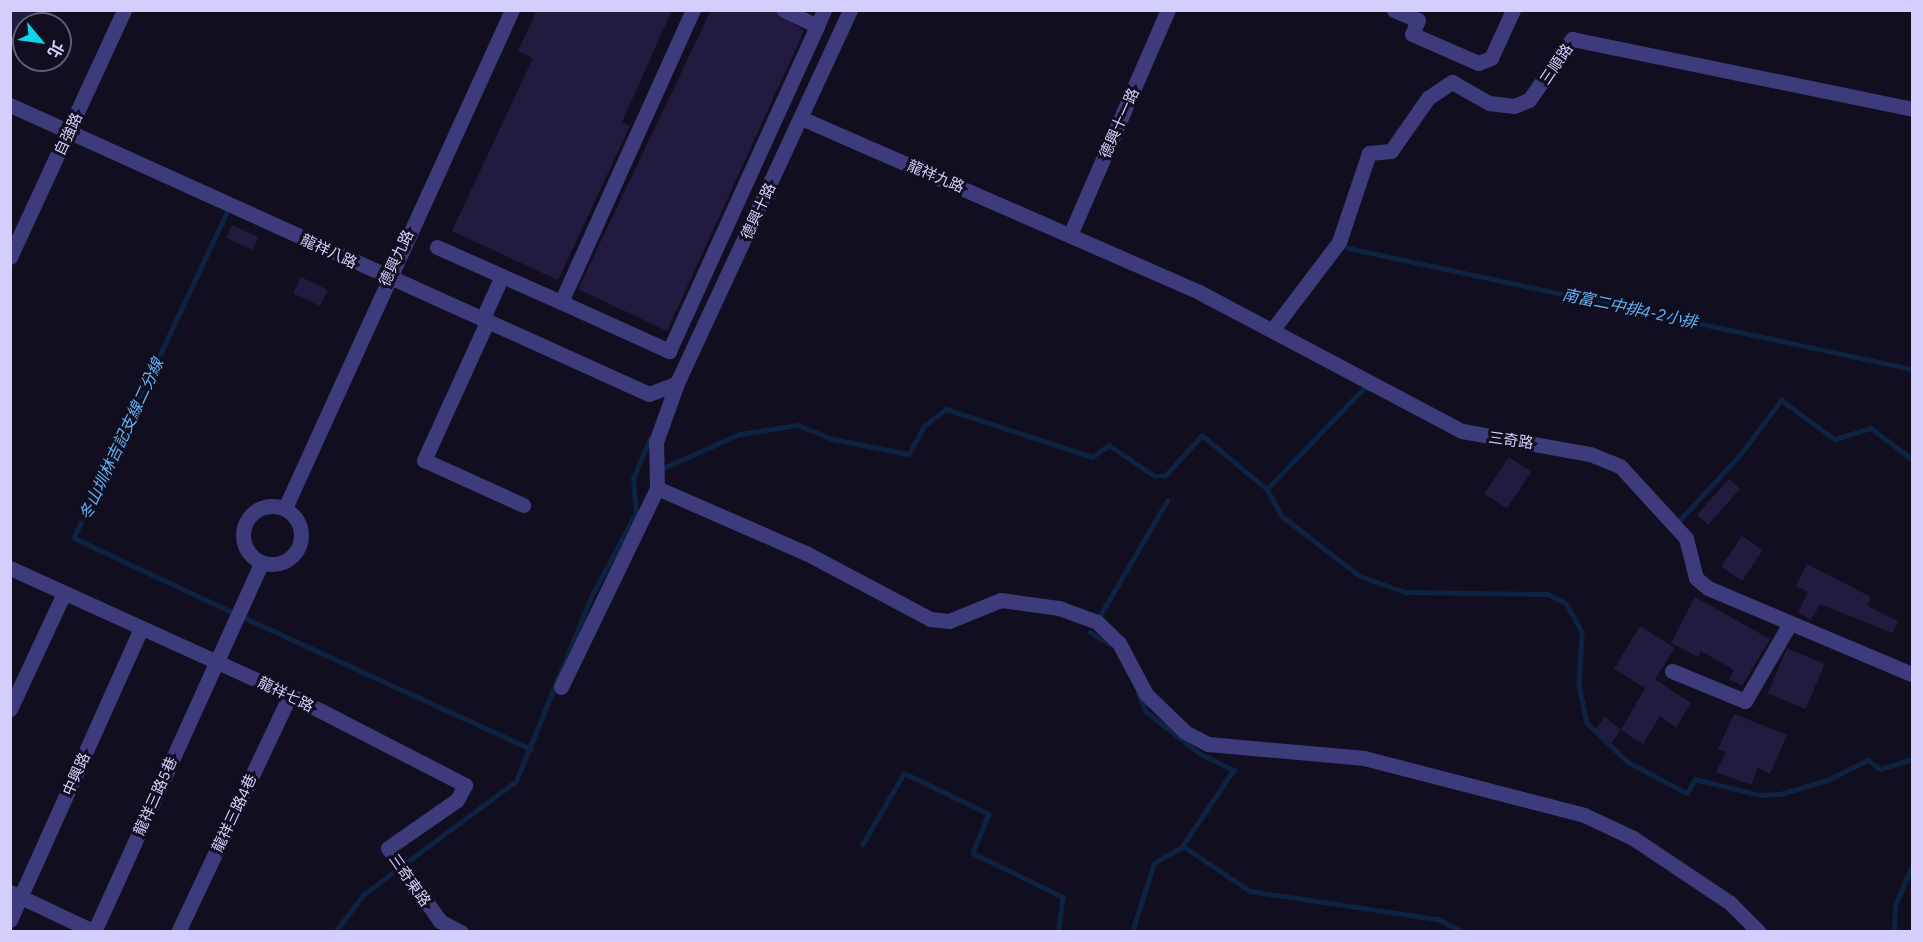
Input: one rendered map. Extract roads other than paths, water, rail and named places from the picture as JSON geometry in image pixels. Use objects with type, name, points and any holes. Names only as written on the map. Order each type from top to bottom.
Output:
[{"type":"street","name":"自強路","points":[[10,256],[70,132],[124,10]]},
{"type":"street","name":"德興九路","points":[[285,508],[387,278],[512,10]]},
{"type":"street","points":[[561,302],[693,10]]},
{"type":"street","points":[[784,10],[817,26]]},
{"type":"street","points":[[437,247],[669,351],[824,10]]},
{"type":"street","name":"德興十路","points":[[657,488],[656,442],[677,383],[850,10]]},
{"type":"street","name":"德興十一路","points":[[1070,235],[1168,10]]},
{"type":"street","points":[[1394,10],[1420,15],[1412,34],[1478,63],[1491,58],[1513,10]]},
{"type":"street","name":"三順路","points":[[1273,329],[1339,242],[1369,153],[1391,151],[1428,98],[1452,82],[1489,103],[1514,106],[1529,100],[1572,39],[1912,109]]},
{"type":"street","name":"龍祥八路","points":[[10,105],[387,278],[649,394],[677,383]]},
{"type":"street","name":"龍祥九路","points":[[801,118],[1070,235]]},
{"type":"street","name":"三奇路","points":[[1070,235],[1273,329],[1462,431],[1590,454],[1620,466],[1686,538],[1696,578],[1789,625],[1912,674]]},
{"type":"street","points":[[502,276],[424,460],[523,505]]},
{"type":"street","points":[[561,687],[657,488],[806,553],[930,619],[949,621],[1001,600],[1059,608],[1097,622],[1119,643],[1146,694],[1185,732],[1208,744],[1364,758],[1584,815],[1643,845],[1731,903],[1760,932]]},
{"type":"street","points":[[285,508],[302,532],[296,552],[280,563],[261,563],[243,542],[245,523],[258,509],[285,508]]},
{"type":"street","points":[[216,660],[261,563]]},
{"type":"street","name":"龍祥七路","points":[[10,568],[290,695],[465,785],[458,800],[388,848]]},
{"type":"street","points":[[10,709],[64,593]]},
{"type":"street","points":[[1672,671],[1745,701],[1789,625]]},
{"type":"street","name":"中興路","points":[[10,921],[16,895],[141,628]]},
{"type":"street","name":"龍祥三路5巷","points":[[94,931],[216,660]]},
{"type":"street","name":"龍祥三路4巷","points":[[178,932],[290,695]]},
{"type":"street","name":"三奇東路","points":[[388,848],[440,921],[461,932]]},
{"type":"street","points":[[16,895],[94,931]]},
{"type":"waterway","name":"冬山圳林吉記支線二分線","points":[[227,213],[74,538],[234,613]]},
{"type":"waterway","name":"南富二中排4-2小排","points":[[1348,248],[1912,369]]},
{"type":"waterway","points":[[1267,489],[1363,389],[1374,389]]},
{"type":"waterway","points":[[1677,523],[1739,456],[1781,400],[1835,439],[1871,428],[1912,459]]},
{"type":"waterway","points":[[659,470],[740,434],[798,425],[832,439],[909,454],[924,426],[946,409],[1092,457],[1109,445],[1155,476],[1165,476],[1202,435],[1267,489],[1282,516],[1360,576],[1405,592],[1548,594],[1567,604],[1582,632],[1579,685],[1587,723],[1628,762],[1687,793],[1695,779],[1760,795],[1780,794],[1828,780],[1868,760],[1881,769],[1912,759]]},
{"type":"waterway","points":[[335,932],[364,894],[516,781],[592,595],[636,513],[633,479],[650,438]]},
{"type":"waterway","points":[[1098,619],[1167,501]]},
{"type":"waterway","name":"冬山圳林吉記支線二分線","points":[[243,617],[531,749]]},
{"type":"waterway","points":[[1090,632],[1111,644]]},
{"type":"waterway","points":[[1138,693],[1147,712],[1199,753],[1234,770],[1183,846]]},
{"type":"waterway","points":[[862,845],[904,773],[989,814],[973,853],[1063,897],[1059,932]]},
{"type":"waterway","points":[[1132,932],[1154,863],[1183,846],[1250,891],[1438,919],[1463,932]]},
{"type":"waterway","points":[[1894,932],[1895,906],[1912,866]]}]
